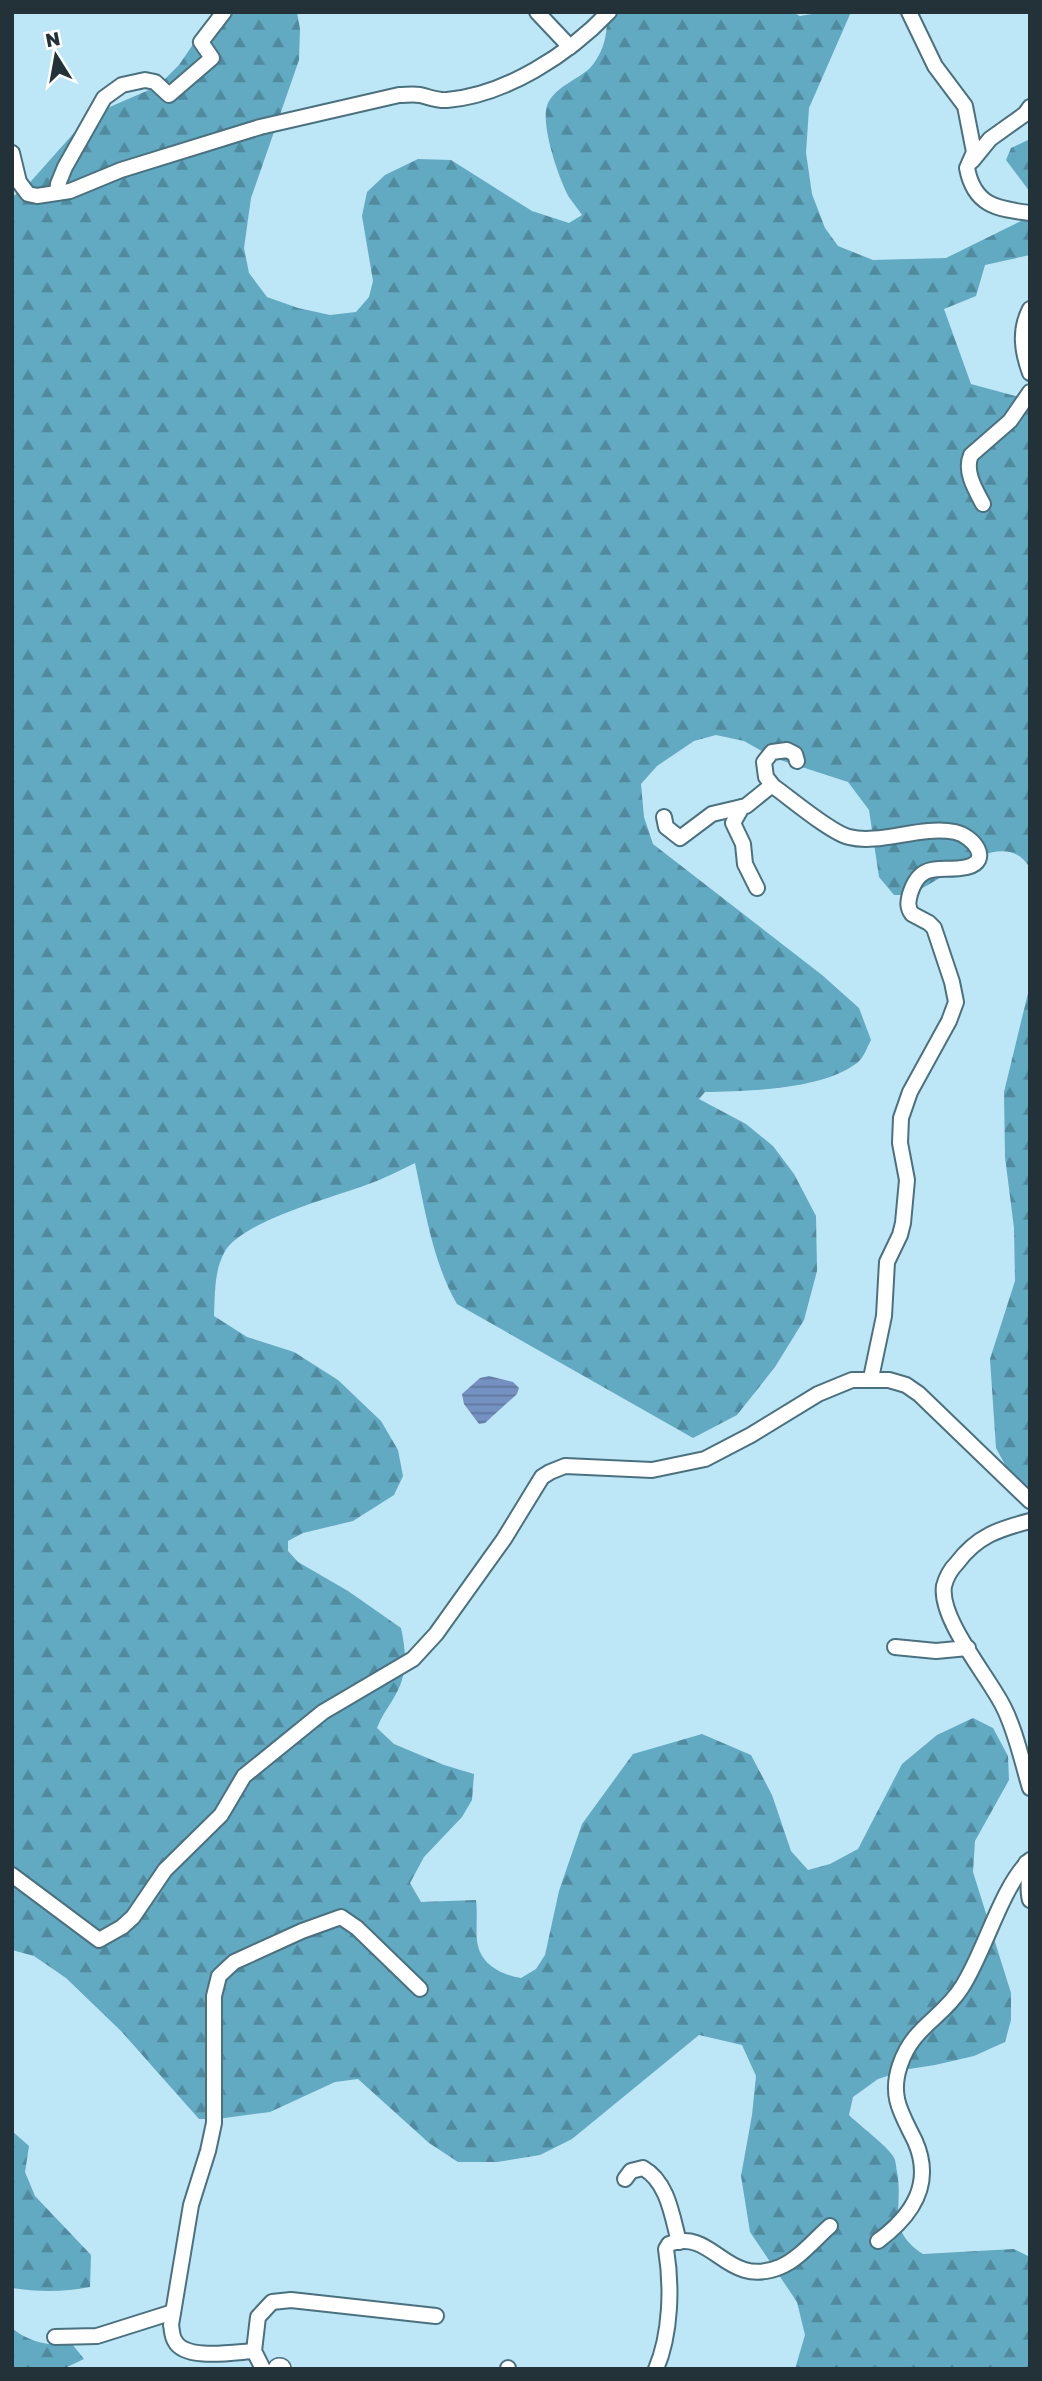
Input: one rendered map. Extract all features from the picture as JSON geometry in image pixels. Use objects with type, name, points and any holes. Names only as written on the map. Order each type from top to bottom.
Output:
[{"type":"street","points":[[57,192],[65,167],[104,98],[122,85],[145,80],[155,82],[169,95],[179,89],[212,58],[201,42],[224,12]]},
{"type":"street","points":[[537,12],[570,47]]},
{"type":"street","points":[[12,153],[19,182],[27,194],[37,196],[70,191],[121,170],[260,127],[399,94],[444,100],[467,97],[509,83],[543,65],[590,32],[609,12]]},
{"type":"street","points":[[909,12],[935,66],[965,106],[974,152],[968,174],[977,196],[991,205],[1030,213]]},
{"type":"street","points":[[969,165],[990,139],[1025,114],[1030,107]]},
{"type":"street","points":[[1030,309],[1023,327],[1023,347],[1030,373]]},
{"type":"street","points":[[983,504],[971,476],[968,463],[971,455],[1010,421],[1030,392]]},
{"type":"street","points":[[797,761],[794,754],[787,750],[772,752],[764,762],[765,772],[772,785],[845,836],[857,839],[931,830],[947,831],[970,837],[977,844],[978,851],[976,860],[969,866],[938,867],[926,871],[914,883],[908,902],[912,914],[934,928],[956,1002],[949,1021],[910,1093],[901,1118],[900,1143],[907,1180],[903,1223],[887,1262],[884,1316],[872,1378]]},
{"type":"street","points":[[757,888],[745,864],[743,844],[733,820],[742,807],[772,785]]},
{"type":"street","points":[[664,817],[666,827],[680,838],[716,812],[742,807]]},
{"type":"street","points":[[12,1875],[99,1940],[108,1936],[133,1917],[165,1870],[221,1815],[244,1776],[323,1712],[413,1660],[436,1634],[504,1539],[542,1477],[565,1466],[652,1470],[705,1459],[828,1389],[852,1380],[872,1378],[906,1385],[919,1394],[1027,1493]]},
{"type":"street","points":[[1030,1521],[984,1536],[962,1555],[945,1584],[944,1591],[950,1619],[1003,1706],[1030,1788]]},
{"type":"street","points":[[895,1647],[936,1651],[968,1648]]},
{"type":"street","points":[[1028,1861],[1027,1888],[1030,1900]]},
{"type":"street","points":[[878,2241],[905,2219],[913,2207],[922,2183],[917,2147],[898,2106],[896,2084],[900,2066],[916,2033],[939,2015],[964,1984],[1009,1891],[1028,1861]]},
{"type":"street","points":[[254,2351],[199,2354],[182,2349],[173,2337],[171,2325],[191,2205],[214,2123],[214,1996],[219,1976],[246,1954],[341,1917],[357,1928],[420,1989]]},
{"type":"street","points":[[625,2179],[631,2171],[643,2168],[655,2176],[672,2215],[679,2242]]},
{"type":"street","points":[[656,2369],[664,2348],[668,2325],[670,2279],[666,2249],[672,2243],[697,2243],[738,2269],[768,2270],[792,2260],[830,2226]]},
{"type":"street","points":[[263,2369],[254,2351],[258,2317],[272,2302],[282,2299],[436,2316]]},
{"type":"street","points":[[55,2337],[97,2336],[173,2312]]},
{"type":"green space","points":[[215,12],[297,12],[300,29],[299,60],[251,198],[244,248],[249,273],[267,297],[298,308],[330,315],[356,312],[369,297],[373,281],[362,216],[367,192],[385,175],[418,159],[451,160],[532,211],[569,223],[582,215],[569,197],[560,177],[548,136],[546,112],[552,97],[590,68],[599,56],[606,34],[605,12],[792,12],[800,16],[824,12],[851,12],[809,108],[806,153],[812,194],[825,228],[838,246],[873,260],[946,258],[1027,218],[1030,220],[1030,255],[985,265],[976,296],[944,309],[971,384],[1030,400],[1030,868],[1019,856],[1006,851],[990,853],[958,867],[915,892],[894,895],[879,877],[869,810],[848,782],[774,758],[744,741],[716,735],[694,741],[657,766],[641,784],[644,817],[653,844],[822,975],[859,1008],[871,1040],[857,1063],[824,1079],[784,1087],[705,1092],[699,1099],[746,1124],[773,1146],[794,1174],[816,1216],[817,1271],[804,1320],[775,1367],[737,1415],[693,1438],[457,1304],[436,1254],[415,1163],[372,1183],[267,1221],[233,1242],[224,1253],[218,1268],[214,1316],[247,1337],[294,1352],[338,1380],[381,1421],[398,1450],[403,1476],[394,1495],[353,1521],[303,1533],[288,1541],[288,1551],[298,1562],[348,1591],[401,1628],[405,1653],[403,1678],[377,1728],[394,1744],[444,1765],[474,1774],[472,1800],[462,1817],[424,1857],[410,1883],[421,1902],[476,1900],[478,1946],[484,1959],[501,1972],[521,1978],[536,1969],[545,1955],[559,1891],[582,1824],[633,1754],[702,1734],[751,1755],[772,1795],[791,1851],[808,1870],[830,1864],[858,1849],[902,1764],[937,1735],[973,1718],[993,1728],[1008,1756],[1009,1780],[975,1841],[973,1872],[1011,1993],[1011,2020],[1005,2042],[974,2056],[909,2069],[878,2079],[853,2097],[849,2115],[894,2158],[899,2185],[898,2217],[904,2236],[911,2245],[923,2254],[1014,2249],[1030,2257],[1030,2369],[795,2369],[805,2335],[797,2302],[750,2232],[741,2176],[756,2076],[742,2045],[699,2035],[572,2139],[540,2155],[497,2162],[458,2162],[429,2143],[358,2079],[335,2082],[270,2112],[199,2119],[121,2031],[66,1978],[34,1956],[12,1950],[12,197],[25,188],[89,116],[158,86],[179,65]]},
{"type":"green space","points":[[1030,139],[1030,192],[1006,160],[1011,148]]},
{"type":"green space","points":[[1030,985],[1030,1511],[996,1448],[990,1359],[1015,1281],[1014,1228],[1005,1157],[1004,1092]]},
{"type":"green space","points":[[12,2131],[29,2146],[25,2172],[35,2196],[91,2255],[90,2287],[51,2291],[12,2288]]},
{"type":"green space","points":[[12,2328],[25,2337],[40,2342],[72,2344],[84,2359],[67,2367],[12,2369]]},
{"type":"shaded area","points":[[489,1376],[513,1382],[519,1388],[517,1394],[485,1423],[479,1424],[464,1404],[462,1394],[480,1378]]}]
